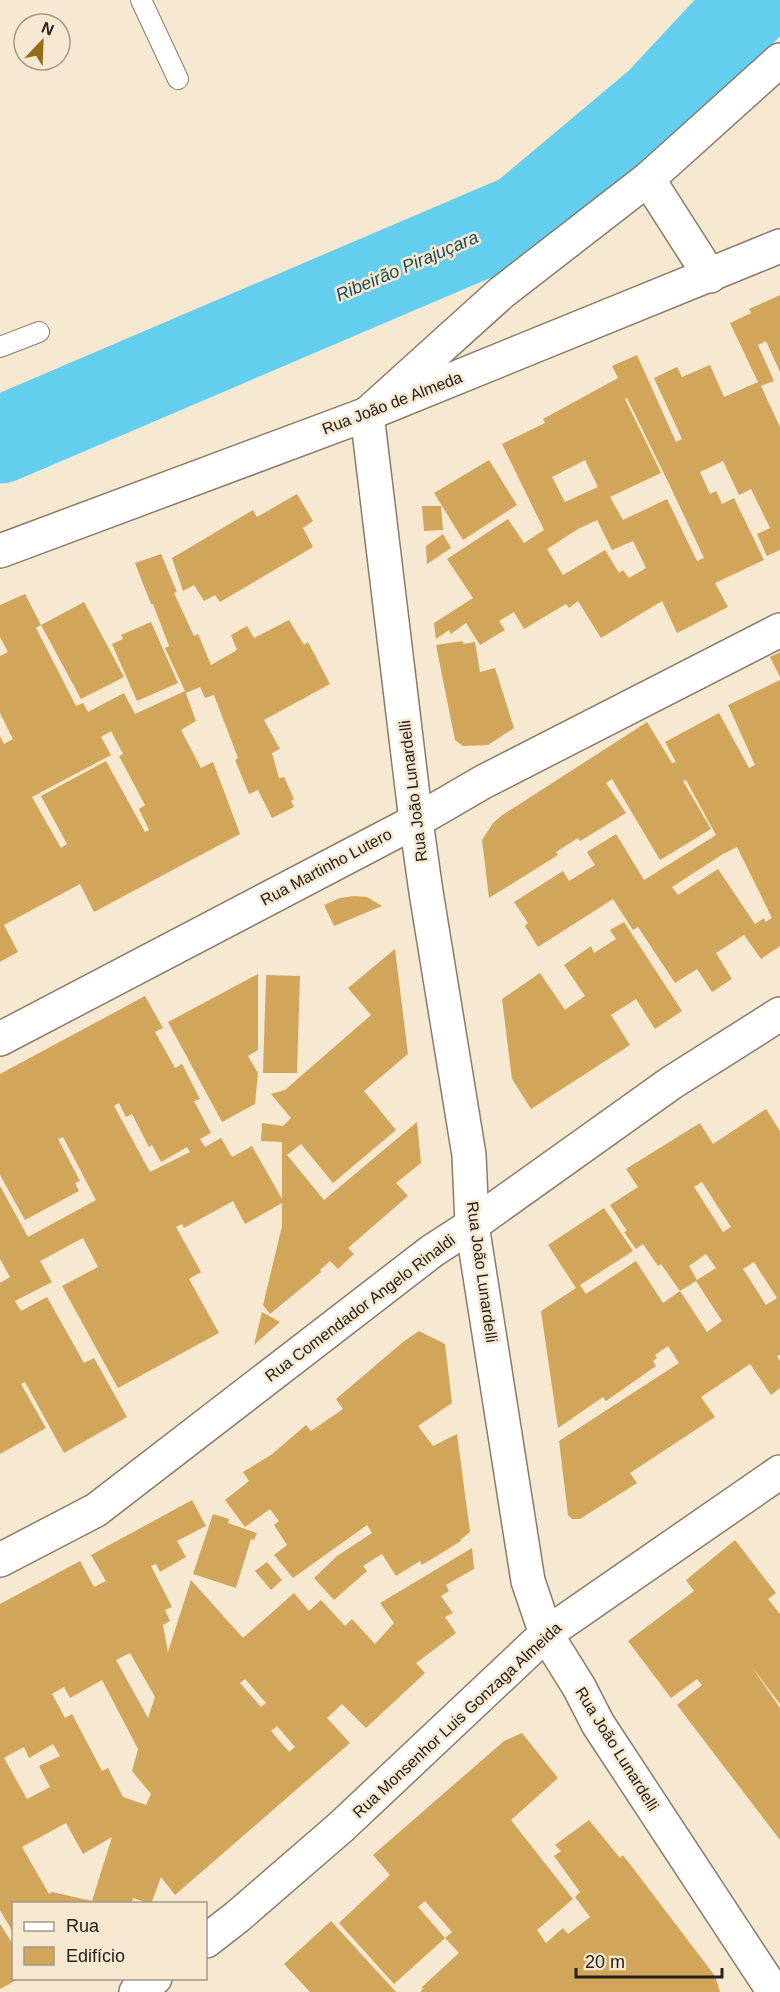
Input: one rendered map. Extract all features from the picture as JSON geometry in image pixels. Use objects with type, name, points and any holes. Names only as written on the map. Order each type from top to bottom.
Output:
[{"type":"street","points":[[367,414],[501,293],[648,179],[780,60]]},
{"type":"street","points":[[648,179],[710,276]]},
{"type":"street","name":"Rua João de Almeda","points":[[0,551],[367,414],[780,246]]},
{"type":"street","name":"Rua João Lunardelli","points":[[367,414],[416,820],[469,1155],[472,1225],[528,1581],[546,1634],[579,1687],[598,1724],[774,1992]]},
{"type":"street","name":"Rua Martinho Lutero","points":[[0,1039],[416,820],[483,782],[780,630]]},
{"type":"street","name":"Rua Comendador Angelo Rinaldi","points":[[0,1560],[96,1510],[432,1251],[671,1083],[780,1014]]},
{"type":"street","name":"Rua Monsenhor Luis Gonzaga Almeida","points":[[207,1940],[341,1827],[546,1634],[780,1472]]},
{"type":"street","points":[[136,1992],[152,1980]]},
{"type":"lane","points":[[141,0],[178,79]]},
{"type":"lane","points":[[0,347],[39,332]]},
{"type":"building","points":[[780,295],[780,372],[766,341],[758,345],[774,381],[761,386],[780,427],[780,550],[767,556],[757,534],[770,528],[751,489],[739,495],[723,461],[700,472],[710,494],[716,491],[722,504],[734,498],[764,560],[715,583],[728,607],[677,633],[662,601],[601,638],[578,601],[569,608],[566,604],[524,629],[514,612],[499,621],[505,630],[480,645],[466,623],[451,634],[449,630],[436,639],[434,623],[473,598],[447,559],[508,519],[524,543],[544,530],[502,444],[545,423],[543,419],[618,378],[612,366],[637,355],[676,442],[682,439],[654,378],[677,367],[682,377],[710,365],[724,397],[758,382],[730,323],[751,313],[749,309]],"holes":[[[627,398],[670,486],[704,558],[697,561],[667,499],[623,520],[610,497],[661,473],[625,399]],[[585,460],[598,487],[565,502],[552,477]],[[597,520],[612,550],[633,541],[646,568],[629,578],[623,570],[619,573],[605,550],[563,575],[547,549]]]},
{"type":"building","points":[[489,460],[517,505],[463,540],[434,493]]},
{"type":"building","points":[[297,494],[313,521],[303,528],[313,547],[220,602],[215,595],[204,601],[194,585],[183,591],[172,558],[253,510],[257,517]]},
{"type":"building","points":[[422,506],[441,506],[443,530],[424,531]]},
{"type":"building","points":[[443,534],[451,548],[427,564],[426,546]]},
{"type":"building","points":[[161,554],[177,592],[174,593],[194,636],[198,634],[211,665],[237,650],[231,635],[247,626],[254,638],[289,620],[304,645],[308,642],[330,684],[264,720],[280,749],[272,753],[279,778],[284,777],[294,799],[291,801],[294,807],[272,818],[258,790],[249,794],[235,760],[238,758],[214,695],[205,698],[200,687],[186,693],[165,648],[169,646],[135,563]]},
{"type":"building","points":[[25,594],[41,625],[36,628],[76,706],[83,703],[88,712],[124,693],[135,714],[185,691],[196,721],[181,730],[201,768],[213,762],[240,834],[94,912],[80,884],[4,925],[18,952],[0,962],[0,736],[4,744],[13,739],[0,713],[0,656],[8,652],[0,637],[0,605]],"holes":[[[111,731],[123,754],[119,756],[145,805],[139,809],[149,830],[145,832],[106,761],[41,796],[67,844],[61,848],[32,797],[111,755],[101,737]]]},
{"type":"building","points":[[84,602],[124,677],[81,699],[41,625]]},
{"type":"building","points":[[151,622],[178,683],[137,701],[112,644],[123,639],[121,635]]},
{"type":"building","points":[[463,641],[463,644],[475,642],[480,672],[495,668],[514,728],[488,745],[463,746],[455,740],[436,645]]},
{"type":"building","points":[[780,652],[780,677],[770,657]]},
{"type":"building","points":[[780,680],[780,946],[761,959],[744,935],[716,953],[732,979],[712,992],[697,969],[675,983],[638,927],[633,930],[613,899],[538,947],[525,926],[528,923],[514,902],[563,871],[569,881],[595,865],[587,852],[616,834],[644,880],[716,835],[686,780],[683,781],[711,829],[660,860],[612,779],[606,783],[626,813],[580,841],[578,838],[556,852],[558,855],[489,898],[482,840],[493,823],[647,722],[672,763],[676,762],[665,742],[719,713],[749,768],[755,765],[728,705]],"holes":[[[737,847],[772,918],[765,922],[764,918],[755,924],[718,869],[678,895],[672,887]]]},
{"type":"building","points":[[367,897],[382,906],[334,926],[324,905],[340,898]]},
{"type":"building","points":[[624,922],[682,1011],[655,1029],[636,999],[611,1015],[630,1045],[531,1109],[512,1079],[502,999],[540,973],[565,1010],[585,996],[564,965],[591,946],[594,953],[616,939],[610,930]]},
{"type":"building","points":[[395,949],[408,1054],[364,1091],[396,1130],[333,1183],[301,1144],[287,1155],[324,1200],[417,1122],[421,1163],[396,1183],[408,1196],[348,1248],[354,1254],[338,1269],[330,1261],[320,1270],[321,1272],[270,1314],[263,1305],[282,1226],[282,1203],[245,1224],[233,1201],[184,1228],[182,1224],[176,1227],[201,1272],[189,1279],[219,1333],[118,1388],[62,1286],[98,1267],[83,1238],[40,1261],[52,1282],[15,1301],[21,1311],[47,1297],[84,1363],[94,1358],[127,1417],[64,1453],[25,1382],[21,1384],[46,1428],[0,1454],[0,1283],[10,1277],[0,1259],[0,1186],[28,1237],[96,1200],[63,1137],[58,1139],[80,1181],[75,1183],[79,1191],[25,1220],[0,1175],[0,1074],[145,996],[163,1028],[155,1032],[175,1068],[182,1064],[200,1099],[194,1101],[211,1133],[200,1139],[205,1147],[221,1138],[232,1157],[252,1146],[282,1199],[282,1142],[261,1141],[262,1123],[283,1126],[291,1118],[271,1094],[285,1090],[371,1015],[348,988]],"holes":[[[119,1103],[126,1117],[132,1114],[149,1147],[152,1145],[161,1162],[187,1147],[190,1152],[150,1172],[114,1106]]]},
{"type":"building","points":[[258,974],[258,1050],[248,1056],[258,1073],[255,1104],[222,1122],[168,1022]]},
{"type":"building","points":[[266,975],[300,976],[297,1073],[263,1073]]},
{"type":"building","points":[[766,1109],[780,1131],[780,1355],[777,1356],[780,1361],[780,1388],[771,1395],[750,1364],[701,1397],[715,1417],[630,1473],[637,1483],[580,1519],[572,1519],[568,1515],[559,1441],[679,1363],[668,1346],[655,1355],[657,1358],[653,1361],[656,1366],[606,1401],[603,1397],[558,1428],[541,1311],[576,1288],[548,1245],[604,1208],[633,1251],[580,1285],[586,1294],[636,1261],[663,1303],[680,1291],[661,1264],[658,1266],[643,1244],[636,1249],[610,1205],[638,1187],[626,1169],[700,1123],[713,1144]],"holes":[[[702,1182],[731,1227],[723,1232],[694,1187]],[[706,1254],[716,1268],[697,1280],[689,1266]],[[754,1262],[777,1298],[766,1305],[743,1269]],[[696,1281],[722,1321],[707,1332],[680,1291]]]},
{"type":"building","points":[[262,1312],[280,1322],[254,1345]]},
{"type":"building","points":[[419,1331],[445,1344],[452,1403],[418,1426],[433,1446],[457,1434],[470,1532],[461,1541],[422,1565],[420,1561],[396,1576],[382,1554],[363,1566],[367,1571],[334,1600],[314,1578],[337,1556],[372,1533],[367,1525],[293,1578],[274,1555],[287,1545],[274,1525],[279,1521],[270,1509],[245,1527],[225,1500],[249,1481],[243,1472],[271,1455],[306,1425],[311,1431],[343,1409],[336,1399]]},
{"type":"building","points":[[192,1500],[206,1526],[177,1541],[186,1557],[160,1572],[156,1564],[151,1566],[172,1607],[165,1610],[170,1621],[163,1625],[168,1652],[191,1580],[243,1638],[294,1593],[309,1611],[321,1600],[345,1626],[352,1619],[375,1644],[394,1623],[380,1603],[472,1548],[474,1569],[446,1585],[449,1591],[441,1596],[453,1613],[445,1617],[456,1633],[416,1663],[425,1673],[366,1728],[342,1704],[327,1718],[350,1743],[175,1895],[161,1877],[152,1902],[133,1898],[132,1902],[12,1902],[12,1931],[0,1910],[0,1604],[80,1561],[94,1587],[106,1581],[91,1555]],"holes":[[[130,1653],[155,1697],[148,1718],[116,1660]],[[245,1679],[266,1703],[261,1707],[240,1683]],[[102,1680],[138,1749],[132,1771],[151,1794],[146,1805],[123,1797],[108,1768],[102,1771],[72,1714],[65,1718],[52,1694],[64,1687],[70,1698]],[[277,1726],[295,1747],[289,1752],[271,1731]],[[53,1744],[60,1756],[39,1766],[50,1787],[27,1799],[4,1758],[24,1747],[29,1758]],[[66,1823],[83,1854],[112,1837],[92,1901],[52,1892],[49,1894],[22,1847]]]},
{"type":"building","points":[[213,1514],[229,1519],[228,1523],[257,1533],[254,1540],[251,1539],[236,1588],[193,1574]]},
{"type":"building","points":[[735,1540],[776,1593],[768,1599],[780,1614],[780,1704],[752,1667],[780,1708],[780,1840],[677,1705],[702,1685],[697,1679],[671,1698],[628,1641],[694,1591],[686,1580]]},
{"type":"building","points":[[267,1562],[282,1580],[271,1590],[255,1571]]},
{"type":"building","points":[[522,1733],[558,1778],[511,1820],[573,1899],[537,1930],[546,1943],[563,1928],[568,1934],[590,1917],[575,1897],[580,1892],[554,1856],[561,1851],[555,1845],[589,1820],[620,1858],[623,1855],[715,1976],[720,1992],[420,1992],[422,1987],[459,1953],[445,1938],[394,1984],[339,1923],[390,1875],[373,1855],[504,1741]],"holes":[[[425,1901],[452,1932],[445,1938],[418,1907]]]},
{"type":"building","points":[[331,1921],[396,1992],[310,1992],[284,1964]]},
{"type":"building","points":[[0,1924],[12,1943],[12,1980],[16,1980],[0,1989]]},
{"type":"waterway","name":"Ribeirão Pirajuçara","points":[[0,440],[522,217],[659,102],[754,0]]}]
